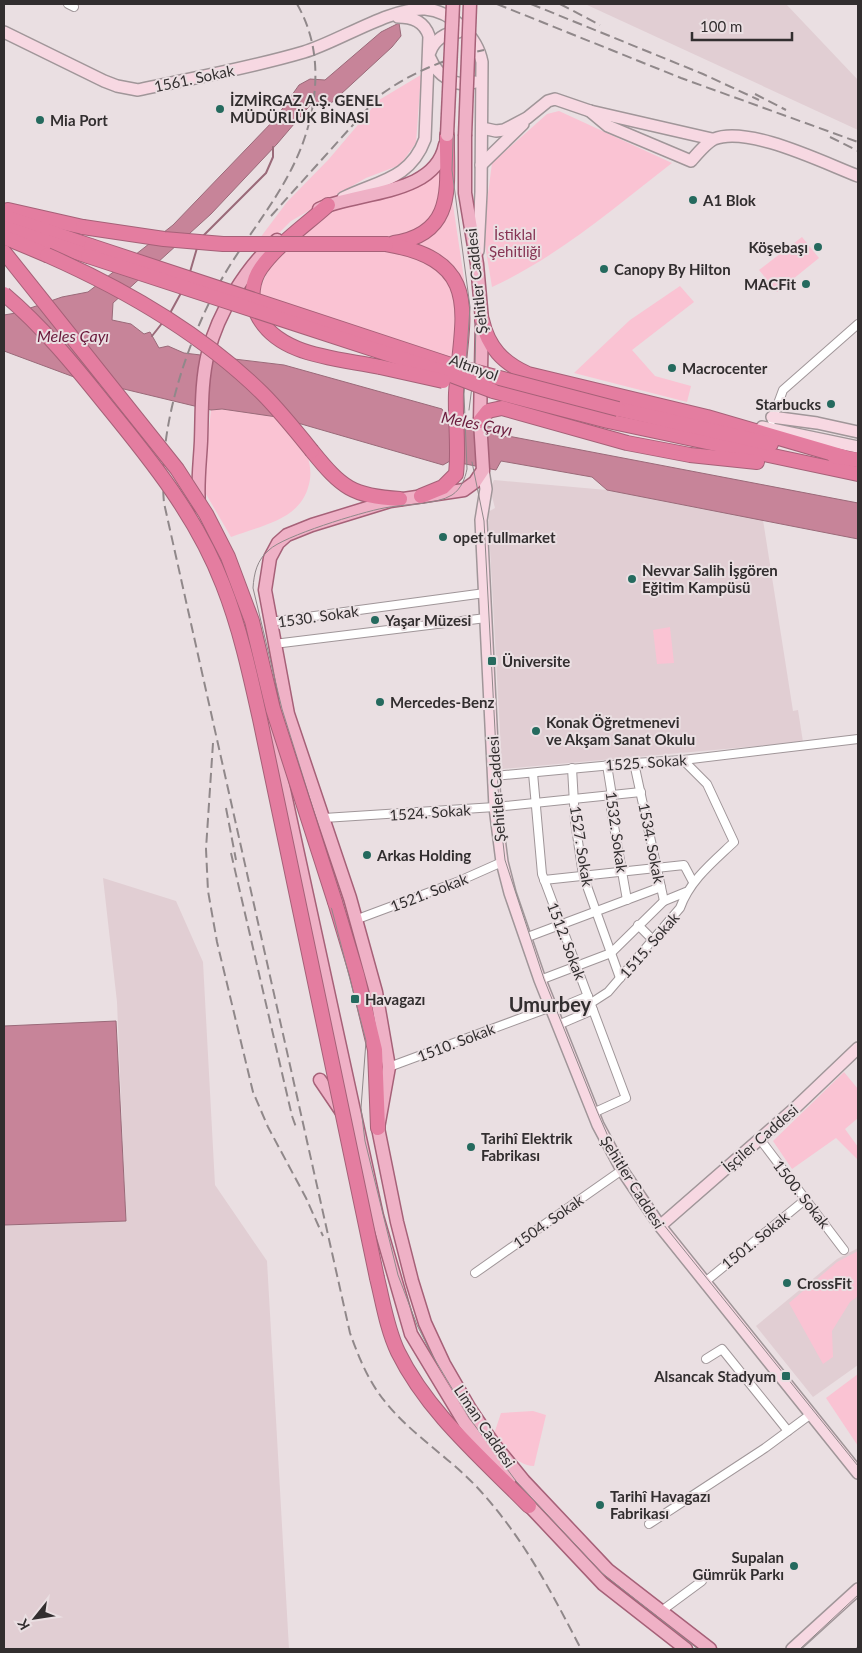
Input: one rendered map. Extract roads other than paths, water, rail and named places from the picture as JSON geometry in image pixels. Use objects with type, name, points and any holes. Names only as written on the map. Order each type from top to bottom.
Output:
[{"type":"highway","points":[[386,244],[410,239],[424,232],[432,226],[443,208],[448,190],[447,135]]},
{"type":"highway","points":[[328,205],[261,268],[253,284],[254,306],[269,333],[293,347],[321,355],[493,391]]},
{"type":"highway","points":[[4,209],[83,227],[164,239],[223,244],[386,244],[407,248],[430,256],[446,270],[458,289],[462,301],[463,329],[455,420],[456,474],[449,483],[421,496]]},
{"type":"highway","points":[[4,217],[90,251]]},
{"type":"highway","points":[[4,228],[90,251]]},
{"type":"highway","points":[[4,237],[47,255],[137,302],[218,355],[263,393],[341,484],[354,492],[377,498],[400,499]]},
{"type":"highway","name":"Altınyol","points":[[90,251],[493,391],[608,421],[858,474]]},
{"type":"highway","name":"Altınyol","points":[[90,251],[454,366],[618,409],[735,437],[858,460]]},
{"type":"highway","points":[[4,252],[177,470],[206,514],[228,556],[252,621],[273,708],[351,951],[375,1050],[378,1128]]},
{"type":"highway","points":[[4,294],[60,348],[161,474],[189,515],[223,584],[241,639],[260,720],[388,1324],[397,1351],[415,1382],[447,1422],[528,1506]]},
{"type":"highway","points":[[482,320],[486,338],[495,350],[507,363],[528,374],[707,417],[844,457]]},
{"type":"highway","points":[[480,420],[488,411],[502,408],[627,443],[690,455],[797,468],[819,466]]},
{"type":"main road","points":[[453,4],[447,135],[440,162],[422,178],[328,205],[314,212],[259,256],[246,272],[215,335],[208,354],[202,411],[199,509],[229,575],[254,657],[359,1138],[380,1226],[410,1334],[464,1422],[528,1506],[604,1584],[686,1649]]},
{"type":"main road","name":"Şehitler Caddesi","points":[[470,4],[464,136],[466,193],[477,264],[482,320],[480,420],[483,470]]},
{"type":"main road","points":[[378,1128],[389,1068],[376,992],[324,818],[288,714],[265,590],[266,569],[278,543],[287,535],[312,525],[400,499],[464,490],[475,482],[483,470]]},
{"type":"main road","points":[[320,1080],[359,1138]]},
{"type":"main road","name":"Liman Caddesi","points":[[378,1128],[397,1222],[418,1305],[437,1348],[462,1395],[492,1443],[531,1489],[608,1570],[710,1649]]},
{"type":"street","name":"1561. Sokak","points":[[4,32],[104,81],[138,90],[305,52],[408,10],[424,9],[438,12],[454,20],[471,38]]},
{"type":"street","points":[[328,205],[397,175],[414,160],[423,146],[427,132],[429,36],[422,24],[410,17],[388,18]]},
{"type":"street","points":[[430,54],[436,42],[450,32],[462,33],[471,38],[479,51],[482,69],[482,128],[477,264]]},
{"type":"street","points":[[430,54],[438,71],[457,83],[466,84],[476,81],[480,77],[482,69]]},
{"type":"street","points":[[481,165],[540,106],[554,99],[590,111],[712,139],[739,134],[786,148],[858,176]]},
{"type":"street","points":[[590,111],[608,126],[691,161],[712,139]]},
{"type":"street","points":[[482,128],[496,131],[504,130],[527,118]]},
{"type":"street","points":[[773,429],[772,416],[783,390],[858,324]]},
{"type":"street","points":[[772,416],[858,432]]},
{"type":"street","points":[[707,417],[858,447]]},
{"type":"street","name":"Şehitler Caddesi","points":[[483,470],[486,489],[481,517],[495,807],[502,862],[510,893],[540,980],[593,1113],[608,1146],[622,1170],[660,1226],[858,1473]]},
{"type":"street","name":"1530. Sokak","points":[[270,622],[485,593]]},
{"type":"street","points":[[274,644],[486,618]]},
{"type":"street","name":"1525. Sokak","points":[[494,776],[683,760],[858,739]]},
{"type":"street","name":"1515. Sokak","points":[[558,1025],[608,992],[680,908],[686,892],[693,882],[734,842],[707,784],[683,760]]},
{"type":"street","name":"1534. Sokak","points":[[634,763],[664,901],[686,892]]},
{"type":"street","name":"1532. Sokak","points":[[607,765],[612,796],[610,809],[627,900]]},
{"type":"street","name":"1527. Sokak","points":[[572,768],[583,875],[620,978]]},
{"type":"street","name":"1512. Sokak","points":[[533,773],[544,880],[626,1098],[593,1113]]},
{"type":"street","name":"1524. Sokak","points":[[324,818],[495,807],[641,792]]},
{"type":"street","name":"1521. Sokak","points":[[355,920],[457,882],[502,862]]},
{"type":"street","points":[[544,880],[684,865],[693,882]]},
{"type":"street","points":[[525,938],[595,910],[661,887]]},
{"type":"street","points":[[540,980],[611,953],[664,901]]},
{"type":"street","points":[[638,925],[653,940]]},
{"type":"street","name":"1510. Sokak","points":[[389,1068],[552,1009],[591,1003]]},
{"type":"street","name":"İşçiler Caddesi","points":[[660,1226],[794,1109],[858,1048]]},
{"type":"street","name":"1500. Sokak","points":[[759,1138],[844,1250]]},
{"type":"street","name":"1504. Sokak","points":[[475,1273],[622,1170]]},
{"type":"street","name":"1501. Sokak","points":[[705,1282],[806,1200]]},
{"type":"street","points":[[706,1359],[722,1349],[788,1431]]},
{"type":"street","points":[[649,1524],[765,1448],[812,1414]]},
{"type":"street","points":[[660,1612],[702,1581]]},
{"type":"street","points":[[792,1649],[858,1589]]},
{"type":"water","name":"Meles Çayı","points":[[399,23],[401,36],[392,47],[328,106],[312,103],[277,144],[211,214],[113,303],[112,320],[131,324],[144,334],[150,332],[159,348],[168,346],[184,353],[284,365],[442,409],[448,419],[492,427],[503,437],[508,436],[858,503],[858,539],[607,490],[592,477],[501,461],[496,470],[450,461],[443,465],[277,417],[222,409],[211,410],[74,377],[4,351],[4,315],[16,313],[62,297],[88,292],[173,225],[275,119],[299,85],[310,79],[325,80],[381,32]]},
{"type":"water","points":[[116,1021],[126,1221],[4,1225],[4,1026]]},
{"type":"waterway","points":[[202,237],[266,173],[273,157],[273,147]]},
{"type":"waterway","points":[[190,272],[197,248]]},
{"type":"waterway","points":[[169,315],[181,293]]},
{"type":"waterway","points":[[152,336],[163,322]]},
{"type":"tram line","points":[[458,4],[452,170],[470,307],[464,394],[467,469],[465,476],[458,490],[452,495],[437,501],[384,508],[359,514],[324,525],[277,544],[259,562],[255,572],[253,588],[282,709],[319,828],[327,891],[366,1041],[361,1108],[365,1141],[398,1275],[417,1325],[431,1353],[470,1419],[516,1481],[602,1573],[698,1649]]},
{"type":"tram line","points":[[469,410],[475,363],[476,323]]},
{"type":"tram line","points":[[472,462],[484,521],[499,807],[505,860],[544,979],[617,1157],[647,1204],[858,1466]]},
{"type":"tram line","points":[[800,1649],[858,1595]]},
{"type":"railway","points":[[297,4],[310,34],[314,55],[315,87],[310,119],[301,148],[289,174],[226,272],[211,299],[190,347],[181,372],[168,425],[163,477],[164,503],[350,1333],[370,1379],[387,1404],[410,1428],[473,1483],[513,1531],[549,1589],[581,1649]]},
{"type":"railway","points":[[497,4],[681,78],[858,142]]},
{"type":"railway","points":[[531,4],[703,74],[759,100]]},
{"type":"railway","points":[[560,4],[600,25]]},
{"type":"railway","points":[[271,216],[379,96],[403,80],[429,67],[456,57],[484,50]]},
{"type":"railway","points":[[755,94],[786,110]]},
{"type":"railway","points":[[830,137],[858,151]]},
{"type":"railway","points":[[213,743],[206,849],[208,891],[217,942],[253,1092],[268,1127],[306,1198],[323,1236]]},
{"type":"railway","points":[[226,808],[236,860]]},
{"type":"railway","points":[[231,853],[292,1116],[297,1130]]},
{"type":"place","name":"İZMİRGAZ A.Ş. GENEL MÜDÜRLÜK BİNASI","points":[[220,109]]},
{"type":"place","name":"Mia Port","points":[[40,120]]},
{"type":"place","name":"A1 Blok","points":[[693,200]]},
{"type":"place","name":"Köşebaşı","points":[[818,247]]},
{"type":"place","name":"Canopy By Hilton","points":[[604,269]]},
{"type":"place","name":"MACFit","points":[[806,284]]},
{"type":"place","name":"Macrocenter","points":[[672,368]]},
{"type":"place","name":"Starbucks","points":[[831,404]]},
{"type":"place","name":"opet fullmarket","points":[[443,537]]},
{"type":"place","name":"Nevvar Salih İşgören Eğitim Kampüsü","points":[[632,579]]},
{"type":"place","name":"Yaşar Müzesi","points":[[375,620]]},
{"type":"place","name":"Üniversite","points":[[492,661]]},
{"type":"place","name":"Mercedes-Benz","points":[[380,702]]},
{"type":"place","name":"Konak Öğretmenevi ve Akşam Sanat Okulu","points":[[536,731]]},
{"type":"place","name":"Arkas Holding","points":[[367,855]]},
{"type":"place","name":"Havagazı","points":[[355,999]]},
{"type":"place","name":"Tarihî Elektrik Fabrikası","points":[[471,1147]]},
{"type":"place","name":"CrossFit","points":[[787,1283]]},
{"type":"place","name":"Alsancak Stadyum","points":[[786,1376]]},
{"type":"place","name":"Tarihî Havagazı Fabrikası","points":[[600,1505]]},
{"type":"place","name":"Supalan Gümrük Parkı","points":[[794,1566]]},
{"type":"district","name":"Umurbey","points":[[550,1004]]},
{"type":"park label","name":"İstiklal Şehitliği","points":[[515,242]]}]
